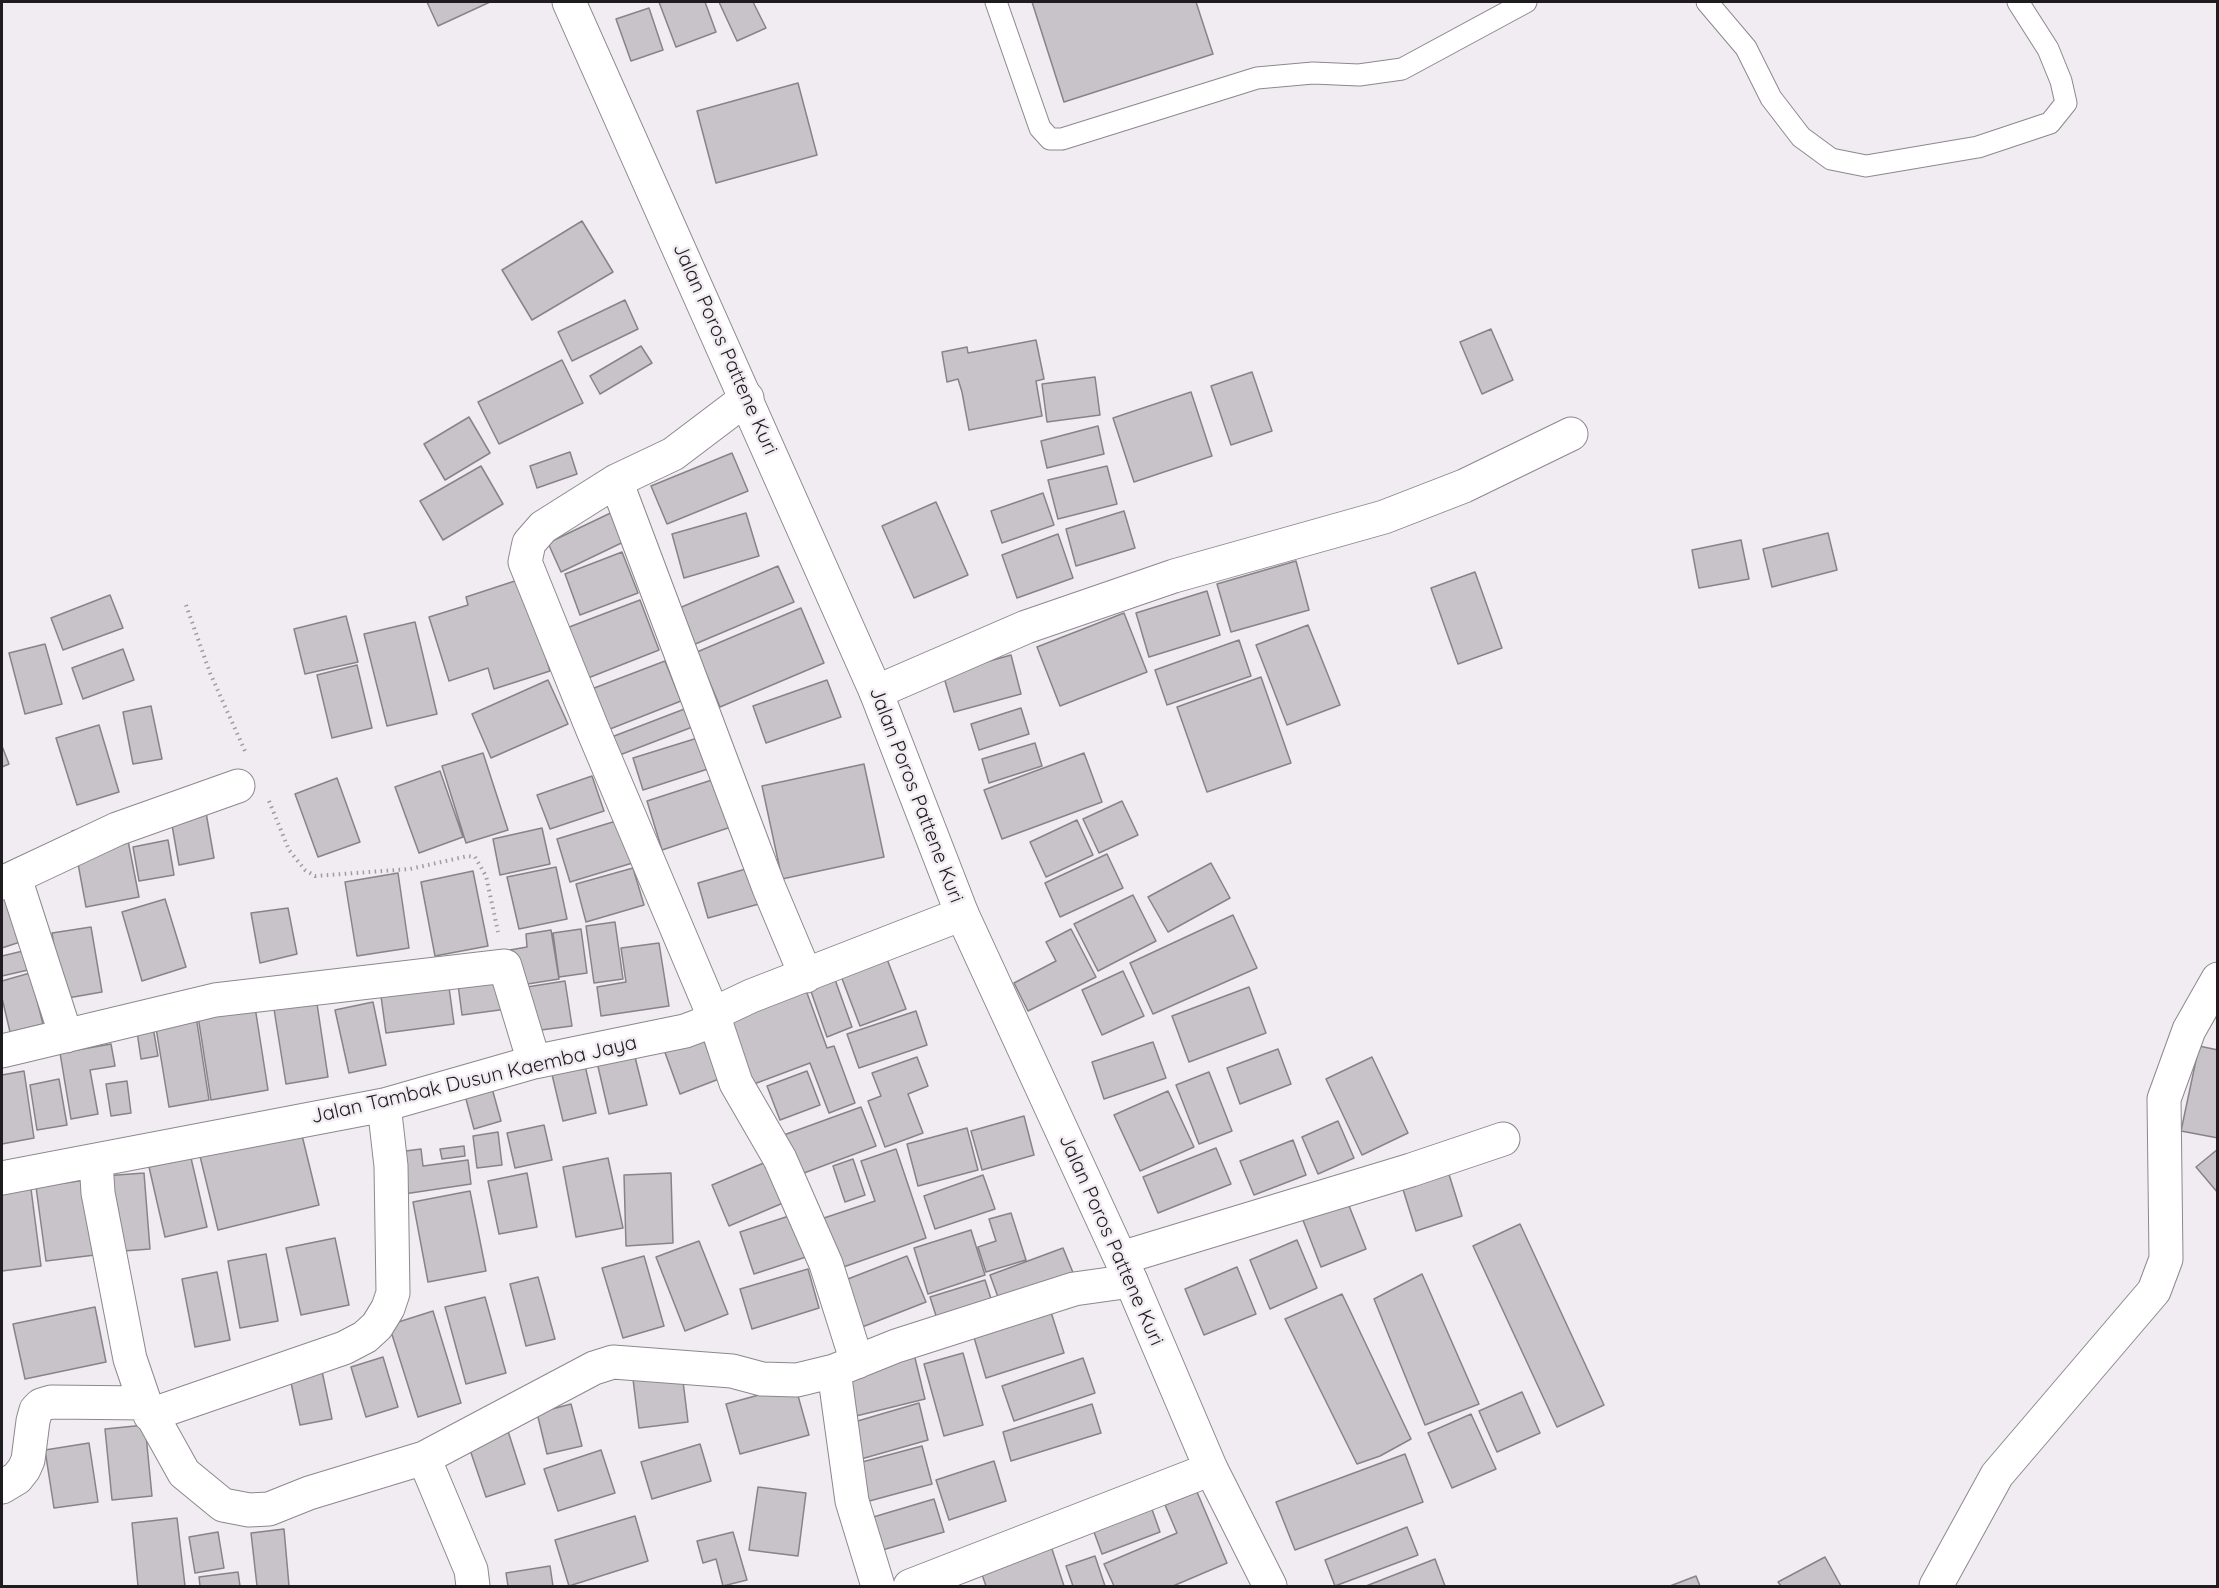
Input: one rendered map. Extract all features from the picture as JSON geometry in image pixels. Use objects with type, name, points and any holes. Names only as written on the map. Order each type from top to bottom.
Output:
[{"type":"street","name":"Jalan Poros Pattene Kuri","points":[[569,2],[876,692],[962,914],[1126,1269],[1210,1468],[1270,1587]]},
{"type":"street","points":[[747,398],[673,454],[616,481],[543,527],[529,543],[525,562],[713,1014],[736,1083],[780,1159],[826,1264],[845,1366],[852,1501],[878,1587]]},
{"type":"street","points":[[876,692],[1026,627],[1174,576],[1384,517],[1464,486],[1571,434]]},
{"type":"street","points":[[616,481],[768,888],[806,976]]},
{"type":"street","points":[[66,1036],[8,880],[117,829],[251,779]]},
{"type":"street","name":"Jalan Tambak Dusun Kaemba Jaya","points":[[2,1178],[384,1105],[534,1062],[685,1031],[701,1025],[713,1014],[962,914]]},
{"type":"street","points":[[2,1051],[215,1000],[505,966],[534,1062]]},
{"type":"street","points":[[1936,1587],[1997,1475],[2154,1291],[2166,1259],[2164,1100],[2189,1030],[2217,979]]},
{"type":"street","points":[[2,1487],[16,1478],[24,1469],[28,1460],[33,1421],[36,1410],[41,1405],[51,1401],[147,1409],[344,1348],[365,1337],[377,1326],[388,1308],[393,1293],[391,1166],[384,1105]]},
{"type":"street","points":[[96,1161],[98,1193],[130,1359],[147,1409],[184,1473],[223,1505],[235,1509],[269,1509],[309,1493],[424,1458],[594,1368],[613,1362],[732,1371],[762,1379],[796,1380],[845,1366],[896,1346],[1074,1289],[1503,1139]]},
{"type":"street","points":[[424,1458],[471,1570],[473,1587]]},
{"type":"street","points":[[910,1587],[1210,1468]]},
{"type":"lane","points":[[996,2],[1040,128],[1050,139],[1062,140],[1257,78],[1314,73],[1359,75],[1402,69],[1527,2]]},
{"type":"lane","points":[[1707,2],[1746,48],[1772,98],[1801,137],[1831,159],[1866,166],[1978,147],[2050,123],[2066,103],[2061,81],[2048,49],[2018,2]]},
{"type":"path","points":[[186,605],[251,779],[289,850],[305,870],[315,876],[410,869],[468,856],[475,857],[486,876],[505,966]]},
{"type":"building","points":[[427,2],[490,2],[438,26]]},
{"type":"building","points":[[659,2],[705,2],[716,32],[676,47]]},
{"type":"building","points":[[719,2],[753,2],[766,28],[737,41]]},
{"type":"building","points":[[1032,2],[1196,2],[1213,54],[1064,102]]},
{"type":"building","points":[[649,8],[663,50],[631,61],[616,19]]},
{"type":"building","points":[[798,83],[817,155],[716,183],[697,111]]},
{"type":"building","points":[[582,221],[613,272],[532,320],[502,270]]},
{"type":"building","points":[[625,300],[638,329],[572,361],[558,332]]},
{"type":"building","points":[[1491,329],[1513,380],[1482,394],[1460,342]]},
{"type":"building","points":[[1036,340],[1044,379],[1036,381],[1042,416],[969,430],[958,379],[947,382],[942,352],[967,347],[968,353]]},
{"type":"building","points":[[641,346],[652,363],[600,394],[590,376]]},
{"type":"building","points":[[562,360],[583,403],[499,444],[478,402]]},
{"type":"building","points":[[1252,372],[1272,431],[1231,445],[1211,386]]},
{"type":"building","points":[[1095,377],[1100,415],[1047,422],[1042,384]]},
{"type":"building","points":[[1191,392],[1212,456],[1134,482],[1113,418]]},
{"type":"building","points":[[469,417],[490,453],[445,480],[424,444]]},
{"type":"building","points":[[1098,426],[1104,454],[1047,468],[1041,441]]},
{"type":"building","points":[[570,452],[577,474],[537,488],[530,466]]},
{"type":"building","points":[[732,453],[748,491],[667,524],[651,486]]},
{"type":"building","points":[[481,466],[503,504],[443,540],[420,501]]},
{"type":"building","points":[[1107,466],[1117,504],[1058,519],[1048,480]]},
{"type":"building","points":[[1043,493],[1054,525],[1002,543],[991,511]]},
{"type":"building","points":[[936,502],[968,575],[914,598],[882,526]]},
{"type":"building","points":[[623,507],[636,536],[561,572],[548,543]]},
{"type":"building","points":[[1124,511],[1135,548],[1076,566],[1066,529]]},
{"type":"building","points":[[746,513],[759,556],[684,578],[672,534]]},
{"type":"building","points":[[1828,533],[1837,570],[1772,587],[1763,549]]},
{"type":"building","points":[[1058,534],[1073,578],[1017,598],[1002,555]]},
{"type":"building","points":[[1741,540],[1749,579],[1699,588],[1692,550]]},
{"type":"building","points":[[622,552],[638,593],[580,615],[565,574]]},
{"type":"building","points":[[1296,561],[1309,610],[1231,632],[1217,584]]},
{"type":"building","points":[[778,566],[794,602],[693,645],[677,609]]},
{"type":"building","points":[[1475,572],[1502,648],[1458,664],[1431,588]]},
{"type":"building","points":[[521,579],[550,671],[494,689],[488,668],[449,681],[429,617],[468,605],[466,597]]},
{"type":"building","points":[[1207,591],[1220,635],[1149,657],[1136,613]]},
{"type":"building","points":[[110,595],[123,628],[63,650],[51,618]]},
{"type":"building","points":[[640,600],[659,650],[583,680],[564,629]]},
{"type":"building","points":[[801,608],[824,663],[720,707],[697,652]]},
{"type":"building","points":[[1124,613],[1147,672],[1060,706],[1037,647]]},
{"type":"building","points":[[346,616],[358,662],[305,674],[294,629]]},
{"type":"building","points":[[415,622],[437,714],[387,726],[364,634]]},
{"type":"building","points":[[1308,625],[1340,705],[1287,725],[1256,645]]},
{"type":"building","points":[[1239,640],[1251,676],[1167,705],[1155,670]]},
{"type":"building","points":[[45,644],[62,704],[25,714],[9,653]]},
{"type":"building","points":[[123,649],[134,680],[83,699],[72,668]]},
{"type":"building","points":[[1011,655],[1021,694],[954,712],[943,674]]},
{"type":"building","points":[[665,661],[681,701],[605,731],[589,690]]},
{"type":"building","points":[[357,665],[372,728],[332,738],[317,675]]},
{"type":"building","points":[[1261,677],[1291,763],[1207,792],[1177,707]]},
{"type":"building","points":[[548,680],[568,724],[491,758],[472,714]]},
{"type":"building","points":[[827,680],[841,717],[766,743],[753,706]]},
{"type":"building","points":[[151,706],[162,759],[133,764],[123,712]]},
{"type":"building","points":[[687,708],[695,726],[617,756],[609,738]]},
{"type":"building","points":[[1021,708],[1029,734],[979,750],[971,724]]},
{"type":"building","points":[[99,725],[119,792],[77,805],[56,738]]},
{"type":"building","points":[[704,736],[714,767],[643,790],[633,758]]},
{"type":"building","points":[[1035,743],[1042,766],[989,783],[982,759]]},
{"type":"building","points":[[2,746],[9,764],[2,767]]},
{"type":"building","points":[[483,753],[508,830],[466,843],[442,766]]},
{"type":"building","points":[[1084,753],[1102,802],[1002,839],[984,790]]},
{"type":"building","points":[[864,764],[884,857],[782,879],[762,786]]},
{"type":"building","points":[[440,771],[463,837],[419,853],[395,787]]},
{"type":"building","points":[[592,776],[604,811],[550,829],[537,795]]},
{"type":"building","points":[[337,778],[360,842],[318,857],[295,794]]},
{"type":"building","points":[[715,779],[731,827],[662,850],[647,801]]},
{"type":"building","points":[[204,801],[214,858],[179,865],[169,808]]},
{"type":"building","points":[[1122,801],[1138,835],[1099,853],[1083,819]]},
{"type":"building","points":[[626,818],[639,861],[570,882],[557,839]]},
{"type":"building","points":[[124,820],[139,897],[86,907],[72,831]]},
{"type":"building","points":[[1077,820],[1093,855],[1046,877],[1030,842]]},
{"type":"building","points":[[542,828],[550,864],[500,875],[493,839]]},
{"type":"building","points":[[168,840],[174,875],[139,881],[133,847]]},
{"type":"building","points":[[1107,854],[1123,888],[1060,917],[1045,883]]},
{"type":"building","points":[[1211,863],[1230,898],[1168,932],[1148,897]]},
{"type":"building","points":[[556,867],[567,919],[519,929],[507,877]]},
{"type":"building","points":[[633,868],[644,905],[586,922],[576,884]]},
{"type":"building","points":[[749,868],[759,904],[708,918],[698,883]]},
{"type":"building","points":[[473,871],[488,946],[435,956],[421,882]]},
{"type":"building","points":[[398,873],[409,948],[357,956],[345,882]]},
{"type":"building","points":[[4,895],[20,942],[2,948],[2,896]]},
{"type":"building","points":[[1133,895],[1156,941],[1098,971],[1074,924]]},
{"type":"building","points":[[165,899],[186,967],[142,981],[122,912]]},
{"type":"building","points":[[288,908],[297,954],[260,963],[251,913]]},
{"type":"building","points":[[1233,915],[1257,968],[1153,1014],[1130,963]]},
{"type":"building","points":[[615,922],[623,979],[594,983],[586,926]]},
{"type":"building","points":[[91,927],[102,992],[62,999],[52,933]]},
{"type":"building","points":[[581,929],[587,973],[559,977],[553,933]]},
{"type":"building","points":[[1071,929],[1096,977],[1028,1011],[1014,983],[1056,961],[1046,942]]},
{"type":"building","points":[[551,930],[559,979],[515,986],[510,950],[527,947],[526,934]]},
{"type":"building","points":[[659,943],[669,1006],[601,1016],[597,987],[626,982],[621,948]]},
{"type":"building","points":[[23,951],[28,970],[2,976],[2,956]]},
{"type":"building","points":[[887,959],[906,1009],[860,1026],[841,976]]},
{"type":"building","points":[[502,971],[507,1009],[462,1015],[457,977]]},
{"type":"building","points":[[1123,971],[1144,1016],[1102,1035],[1082,990]]},
{"type":"building","points":[[30,973],[43,1024],[10,1032],[2,998],[2,981]]},
{"type":"building","points":[[833,974],[852,1027],[827,1037],[808,983]]},
{"type":"building","points":[[448,980],[454,1024],[386,1033],[380,989]]},
{"type":"building","points":[[565,981],[572,1026],[533,1031],[527,987]]},
{"type":"building","points":[[803,982],[827,1048],[834,1046],[855,1103],[829,1113],[810,1063],[746,1087],[719,1013]]},
{"type":"building","points":[[1249,987],[1266,1033],[1189,1062],[1172,1016]]},
{"type":"building","points":[[316,997],[328,1077],[286,1084],[273,1003]]},
{"type":"building","points":[[373,1002],[386,1065],[349,1073],[335,1010]]},
{"type":"building","points":[[255,1007],[268,1090],[211,1100],[198,1016]]},
{"type":"building","points":[[916,1011],[927,1045],[859,1068],[847,1034]]},
{"type":"building","points":[[196,1016],[209,1100],[169,1107],[155,1022]]},
{"type":"building","points":[[152,1021],[158,1056],[141,1059],[136,1025]]},
{"type":"building","points":[[701,1033],[719,1079],[680,1094],[663,1047]]},
{"type":"building","points":[[1153,1042],[1166,1078],[1104,1099],[1092,1062]]},
{"type":"building","points":[[111,1044],[115,1066],[90,1070],[98,1114],[71,1119],[60,1053]]},
{"type":"building","points":[[2199,1046],[2218,1050],[2218,1138],[2181,1131]]},
{"type":"building","points":[[633,1049],[647,1105],[609,1114],[596,1058]]},
{"type":"building","points":[[1278,1049],[1291,1084],[1240,1104],[1227,1068]]},
{"type":"building","points":[[583,1057],[596,1113],[563,1121],[550,1066]]},
{"type":"building","points":[[917,1057],[928,1086],[908,1094],[923,1133],[885,1147],[868,1101],[881,1096],[872,1073]]},
{"type":"building","points":[[1372,1057],[1408,1133],[1362,1155],[1326,1079]]},
{"type":"building","points":[[24,1071],[34,1138],[2,1144],[2,1075]]},
{"type":"building","points":[[807,1071],[820,1105],[780,1120],[767,1086]]},
{"type":"building","points":[[1209,1072],[1232,1131],[1199,1144],[1176,1085]]},
{"type":"building","points":[[59,1079],[67,1125],[37,1130],[30,1085]]},
{"type":"building","points":[[127,1081],[131,1113],[111,1116],[106,1084]]},
{"type":"building","points":[[490,1081],[501,1121],[474,1129],[463,1088]]},
{"type":"building","points":[[1168,1091],[1194,1147],[1140,1171],[1114,1115]]},
{"type":"building","points":[[861,1107],[876,1146],[796,1176],[781,1136]]},
{"type":"building","points":[[1024,1116],[1034,1155],[982,1170],[971,1131]]},
{"type":"building","points":[[1338,1121],[1354,1158],[1318,1174],[1302,1137]]},
{"type":"building","points":[[299,1123],[319,1205],[218,1230],[198,1148]]},
{"type":"building","points":[[544,1125],[552,1160],[515,1168],[507,1133]]},
{"type":"building","points":[[967,1128],[978,1170],[918,1186],[907,1144]]},
{"type":"building","points":[[498,1132],[502,1165],[477,1168],[473,1136]]},
{"type":"building","points":[[1293,1140],[1306,1175],[1254,1195],[1240,1161]]},
{"type":"building","points":[[464,1146],[465,1156],[442,1159],[440,1149]]},
{"type":"building","points":[[1216,1148],[1231,1184],[1158,1213],[1143,1177]]},
{"type":"building","points":[[421,1149],[423,1166],[468,1160],[471,1184],[404,1194],[398,1152]]},
{"type":"building","points":[[896,1149],[926,1238],[832,1271],[815,1221],[875,1201],[861,1161]]},
{"type":"building","points":[[2218,1149],[2218,1193],[2196,1167]]},
{"type":"building","points":[[191,1158],[207,1227],[165,1237],[149,1167]]},
{"type":"building","points":[[608,1158],[623,1228],[576,1237],[563,1167]]},
{"type":"building","points":[[853,1159],[865,1195],[845,1202],[833,1166]]},
{"type":"building","points":[[766,1162],[783,1203],[729,1226],[712,1185]]},
{"type":"building","points":[[1447,1168],[1462,1216],[1416,1231],[1401,1183]]},
{"type":"building","points":[[144,1173],[150,1249],[110,1252],[104,1176]]},
{"type":"building","points":[[527,1173],[537,1227],[499,1234],[488,1181]]},
{"type":"building","points":[[671,1173],[673,1243],[626,1246],[624,1175]]},
{"type":"building","points":[[983,1175],[995,1209],[935,1229],[924,1196]]},
{"type":"building","points":[[86,1180],[95,1255],[46,1261],[36,1187]]},
{"type":"building","points":[[31,1189],[41,1266],[2,1271],[2,1193]]},
{"type":"building","points":[[470,1191],[486,1271],[428,1282],[413,1202]]},
{"type":"building","points":[[1346,1198],[1366,1249],[1321,1267],[1301,1215]]},
{"type":"building","points":[[1011,1213],[1026,1260],[986,1272],[978,1247],[996,1241],[989,1219]]},
{"type":"building","points":[[795,1214],[809,1256],[754,1274],[740,1232]]},
{"type":"building","points":[[1520,1224],[1604,1405],[1557,1427],[1473,1246]]},
{"type":"building","points":[[971,1230],[985,1275],[928,1294],[914,1248]]},
{"type":"building","points":[[335,1238],[349,1305],[301,1315],[286,1248]]},
{"type":"building","points":[[1297,1240],[1317,1288],[1270,1309],[1250,1260]]},
{"type":"building","points":[[699,1241],[728,1314],[685,1331],[656,1257]]},
{"type":"building","points":[[1063,1248],[1076,1280],[1002,1308],[990,1275]]},
{"type":"building","points":[[266,1254],[278,1321],[240,1328],[228,1261]]},
{"type":"building","points":[[644,1256],[664,1326],[623,1338],[602,1268]]},
{"type":"building","points":[[907,1256],[926,1302],[852,1331],[835,1284]]},
{"type":"building","points":[[1237,1267],[1256,1314],[1204,1335],[1185,1289]]},
{"type":"building","points":[[808,1269],[819,1308],[752,1329],[740,1289]]},
{"type":"building","points":[[217,1272],[230,1340],[195,1347],[182,1279]]},
{"type":"building","points":[[1422,1274],[1479,1404],[1425,1425],[1374,1299]]},
{"type":"building","points":[[538,1277],[555,1339],[526,1346],[510,1284]]},
{"type":"building","points":[[985,1280],[993,1305],[938,1322],[930,1297]]},
{"type":"building","points":[[1342,1294],[1411,1439],[1380,1456],[1357,1464],[1285,1319]]},
{"type":"building","points":[[485,1297],[506,1373],[466,1384],[445,1307]]},
{"type":"building","points":[[95,1307],[106,1362],[25,1379],[13,1324]]},
{"type":"building","points":[[1050,1309],[1064,1353],[986,1378],[973,1334]]},
{"type":"building","points":[[433,1311],[461,1403],[418,1417],[389,1325]]},
{"type":"building","points":[[963,1353],[983,1425],[944,1436],[924,1364]]},
{"type":"building","points":[[914,1354],[925,1399],[848,1418],[837,1373]]},
{"type":"building","points":[[383,1357],[398,1407],[366,1417],[351,1367]]},
{"type":"building","points":[[1083,1358],[1095,1393],[1014,1421],[1002,1386]]},
{"type":"building","points":[[322,1371],[332,1419],[300,1425],[290,1378]]},
{"type":"building","points":[[682,1373],[688,1422],[639,1428],[633,1379]]},
{"type":"building","points":[[795,1385],[809,1435],[740,1454],[726,1404]]},
{"type":"building","points":[[1522,1392],[1540,1433],[1497,1452],[1479,1411]]},
{"type":"building","points":[[919,1403],[928,1440],[854,1461],[844,1425]]},
{"type":"building","points":[[571,1404],[582,1446],[547,1454],[537,1413]]},
{"type":"building","points":[[1092,1404],[1101,1433],[1011,1461],[1003,1432]]},
{"type":"building","points":[[1471,1414],[1496,1469],[1452,1488],[1428,1433]]},
{"type":"building","points":[[145,1425],[152,1496],[112,1500],[105,1429]]},
{"type":"building","points":[[507,1428],[525,1484],[486,1497],[467,1441]]},
{"type":"building","points":[[89,1443],[98,1502],[54,1508],[45,1450]]},
{"type":"building","points":[[700,1444],[711,1481],[652,1499],[641,1462]]},
{"type":"building","points":[[922,1446],[932,1484],[862,1503],[851,1465]]},
{"type":"building","points":[[601,1450],[615,1493],[558,1511],[544,1469]]},
{"type":"building","points":[[1405,1454],[1423,1502],[1295,1550],[1276,1502]]},
{"type":"building","points":[[994,1461],[1006,1501],[949,1520],[936,1480]]},
{"type":"building","points":[[758,1487],[806,1493],[798,1556],[749,1550]]},
{"type":"building","points":[[1197,1492],[1227,1563],[1173,1586],[1114,1586],[1104,1564],[1177,1533],[1165,1505]]},
{"type":"building","points":[[1148,1498],[1160,1532],[1102,1554],[1090,1521]]},
{"type":"building","points":[[934,1499],[944,1532],[879,1551],[870,1518]]},
{"type":"building","points":[[635,1516],[648,1561],[569,1586],[555,1540]]},
{"type":"building","points":[[177,1518],[185,1586],[138,1586],[132,1523]]},
{"type":"building","points":[[1407,1527],[1418,1555],[1335,1586],[1325,1560]]},
{"type":"building","points":[[284,1529],[289,1586],[257,1586],[251,1533]]},
{"type":"building","points":[[218,1532],[224,1568],[195,1573],[189,1537]]},
{"type":"building","points":[[733,1532],[747,1580],[723,1586],[716,1559],[703,1563],[697,1541]]},
{"type":"building","points":[[1050,1543],[1064,1586],[986,1586],[979,1566]]},
{"type":"building","points":[[1095,1556],[1105,1586],[1073,1586],[1066,1566]]},
{"type":"building","points":[[1825,1557],[1841,1586],[1781,1586],[1778,1582]]},
{"type":"building","points":[[1435,1559],[1445,1586],[1366,1586]]},
{"type":"building","points":[[550,1566],[553,1586],[508,1586],[506,1573]]},
{"type":"building","points":[[238,1572],[240,1586],[200,1586],[199,1577]]},
{"type":"building","points":[[1696,1576],[1700,1586],[1670,1586]]}]
